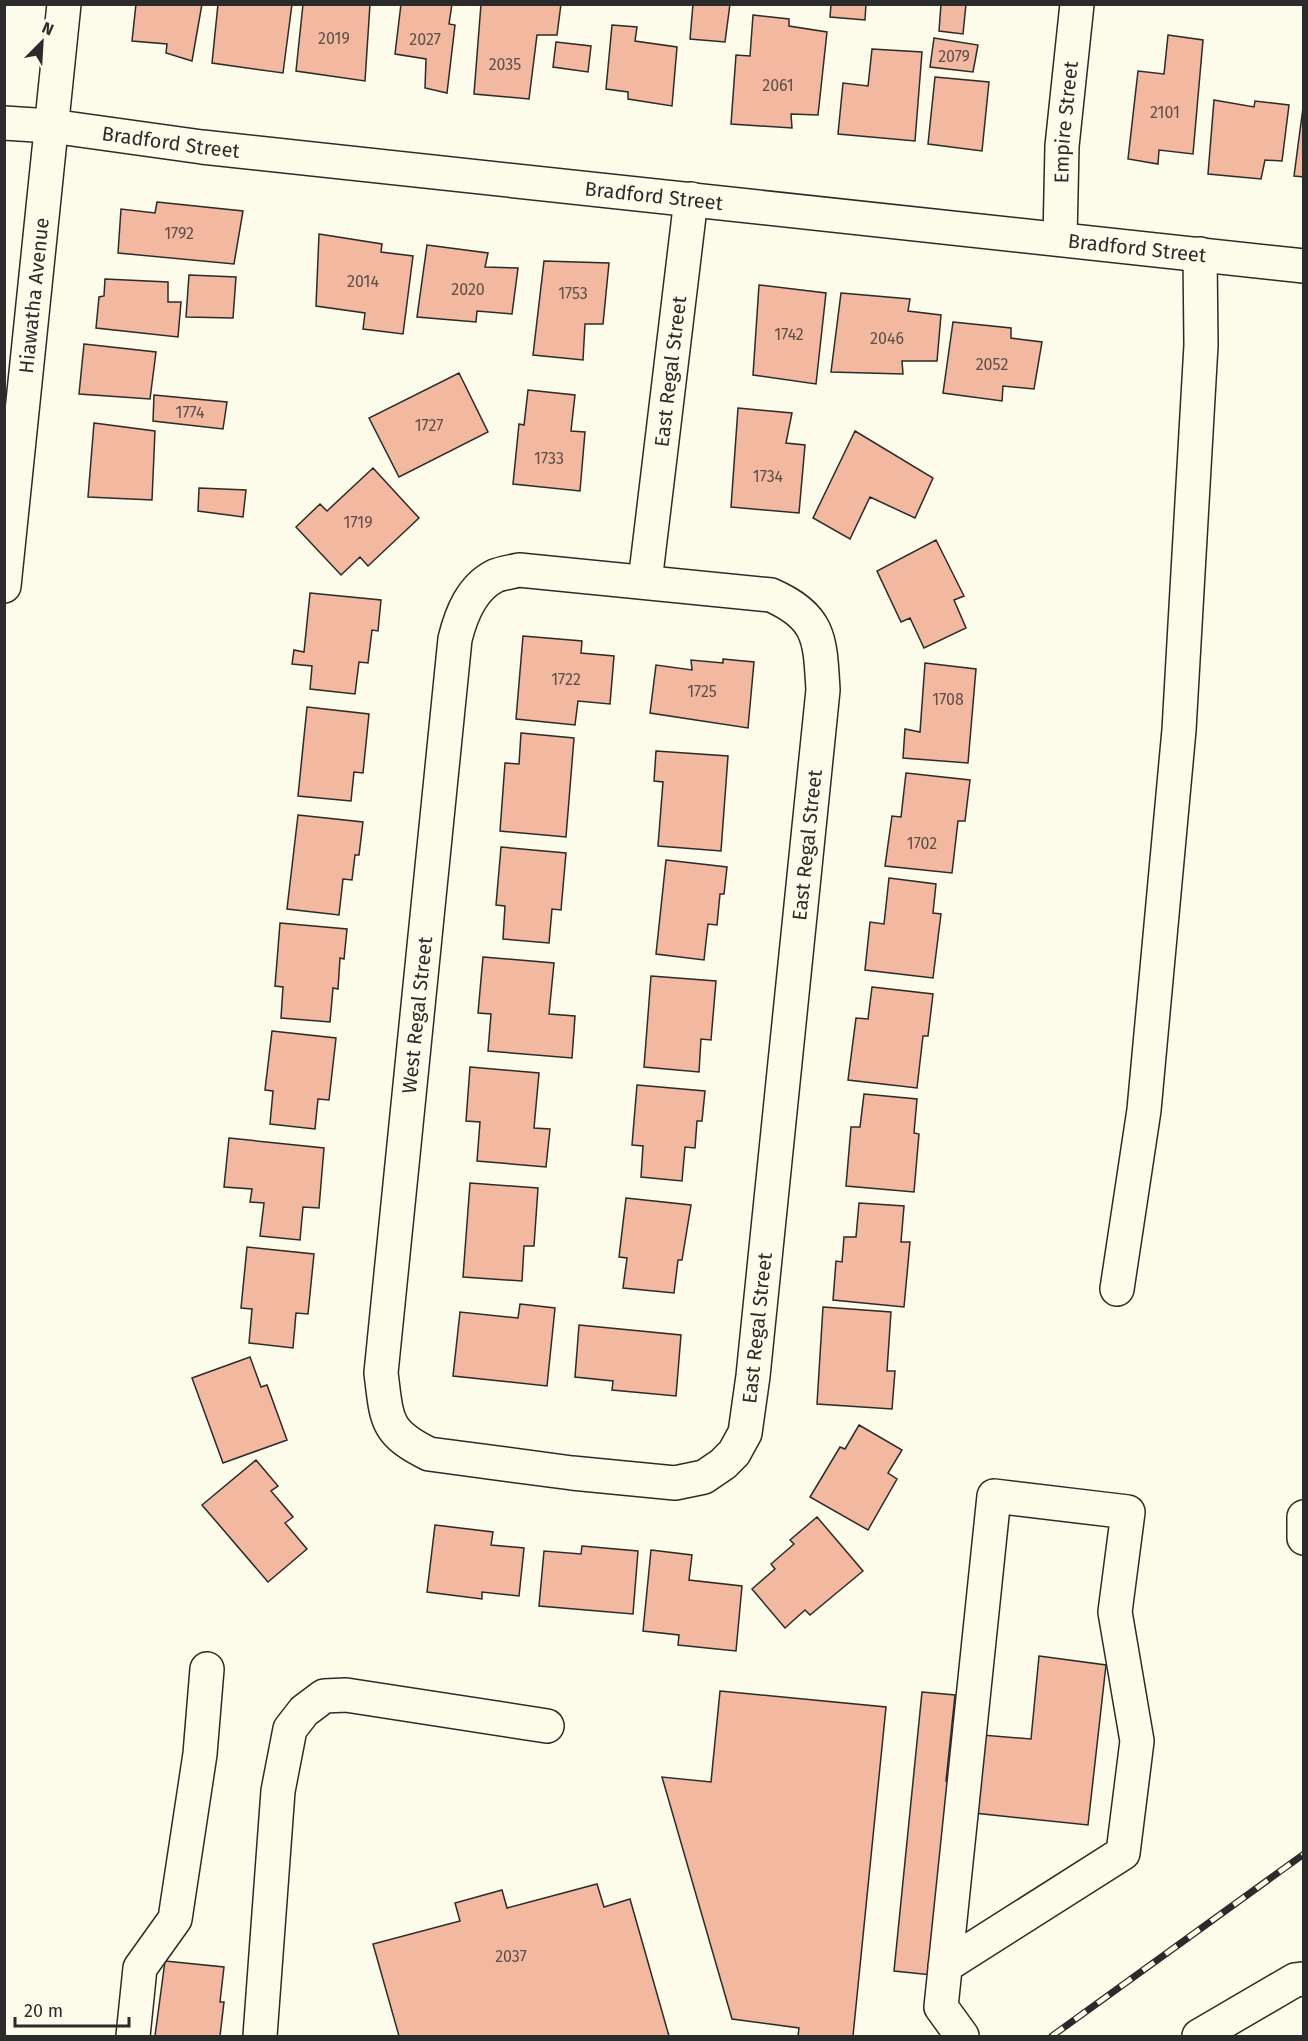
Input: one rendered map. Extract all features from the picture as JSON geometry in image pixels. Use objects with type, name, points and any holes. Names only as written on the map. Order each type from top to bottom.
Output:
[{"type":"street","name":"Hiawatha Avenue","points":[[4,586],[64,4]]},
{"type":"street","name":"Empire Street","points":[[1060,239],[1062,146],[1077,4]]},
{"type":"street","name":"Bradford Street","points":[[4,123],[51,126],[202,147],[1304,266]]},
{"type":"street","name":"East Regal Street","points":[[572,1473],[675,1483],[704,1477],[734,1453],[745,1433],[823,690],[821,649],[817,634],[806,616],[790,603],[771,595],[645,582],[691,199]]},
{"type":"street","points":[[1117,1289],[1144,1110],[1179,730],[1201,345],[1200,254]]},
{"type":"street","name":"West Regal Street","points":[[572,1473],[429,1454],[413,1447],[393,1429],[387,1419],[381,1373],[455,639],[462,612],[480,588],[495,576],[519,570],[645,582]]},
{"type":"street","points":[[945,1966],[1123,1853],[1137,1741],[1115,1612],[1128,1512],[994,1496],[940,2007],[962,2037]]},
{"type":"street","points":[[1304,1517],[1304,1538]]},
{"type":"street","points":[[133,2037],[140,1968],[175,1919],[200,1754],[207,1670]]},
{"type":"street","points":[[260,2037],[278,1791],[290,1730],[304,1711],[324,1696],[346,1695],[548,1726]]},
{"type":"street","points":[[1199,2037],[1295,1980],[1304,1980]]},
{"type":"building","points":[[136,4],[202,4],[192,61],[166,53],[167,44],[132,41]]},
{"type":"building","points":[[218,4],[292,4],[283,73],[212,63]]},
{"type":"building","points":[[303,4],[370,4],[365,81],[296,71]]},
{"type":"building","points":[[401,4],[452,4],[449,24],[455,25],[447,93],[425,88],[426,59],[395,54]]},
{"type":"building","points":[[481,4],[561,4],[557,35],[537,35],[529,99],[474,94]]},
{"type":"building","points":[[693,4],[730,4],[725,42],[690,39]]},
{"type":"building","points":[[831,4],[866,4],[865,20],[830,17]]},
{"type":"building","points":[[941,4],[966,4],[963,34],[939,31]]},
{"type":"building","points":[[753,15],[789,19],[789,26],[827,32],[818,115],[791,114],[792,128],[731,124],[736,55],[750,56]]},
{"type":"building","points":[[612,25],[637,27],[635,41],[677,47],[672,106],[628,99],[628,92],[606,89]]},
{"type":"building","points":[[1168,35],[1203,40],[1193,154],[1159,150],[1158,164],[1128,159],[1138,71],[1164,74]]},
{"type":"building","points":[[934,38],[978,45],[973,72],[930,67]]},
{"type":"building","points":[[556,42],[591,46],[588,72],[553,67]]},
{"type":"building","points":[[872,49],[922,52],[915,141],[838,134],[843,83],[868,86]]},
{"type":"building","points":[[935,77],[989,82],[982,151],[928,144]]},
{"type":"building","points":[[1214,100],[1254,107],[1255,101],[1289,105],[1282,161],[1265,160],[1261,179],[1208,174]]},
{"type":"building","points":[[1304,100],[1304,177],[1294,176]]},
{"type":"building","points":[[157,202],[243,211],[234,264],[118,253],[121,209],[155,213]]},
{"type":"building","points":[[319,234],[382,244],[381,252],[413,256],[403,334],[363,329],[365,313],[316,306]]},
{"type":"building","points":[[427,245],[488,253],[485,267],[518,268],[512,314],[477,311],[476,322],[417,317]]},
{"type":"building","points":[[544,261],[609,263],[603,324],[585,324],[583,360],[533,355]]},
{"type":"building","points":[[189,275],[236,277],[233,318],[186,317]]},
{"type":"building","points":[[105,279],[168,282],[168,302],[181,302],[178,337],[96,328],[99,297],[104,296]]},
{"type":"building","points":[[759,285],[826,293],[816,384],[753,375]]},
{"type":"building","points":[[841,293],[910,299],[908,311],[941,315],[937,361],[902,361],[903,374],[831,372]]},
{"type":"building","points":[[953,322],[1011,328],[1011,338],[1042,342],[1034,389],[1003,386],[1002,401],[943,393]]},
{"type":"building","points":[[84,344],[156,352],[150,399],[79,394]]},
{"type":"building","points":[[459,373],[488,432],[399,477],[369,418]]},
{"type":"building","points":[[528,390],[575,395],[571,431],[585,432],[580,491],[513,484],[519,424],[524,425]]},
{"type":"building","points":[[154,395],[227,402],[223,429],[153,421]]},
{"type":"building","points":[[738,408],[792,413],[786,443],[805,445],[799,513],[731,507]]},
{"type":"building","points":[[94,423],[155,431],[152,500],[88,497]]},
{"type":"building","points":[[855,431],[933,478],[915,518],[870,497],[850,539],[813,518]]},
{"type":"building","points":[[373,468],[419,518],[368,566],[360,557],[341,575],[296,527],[320,504],[327,511]]},
{"type":"building","points":[[199,488],[246,490],[243,517],[198,511]]},
{"type":"building","points":[[936,540],[964,596],[954,600],[966,628],[924,648],[910,618],[901,622],[877,571]]},
{"type":"building","points":[[310,593],[381,600],[378,631],[372,630],[368,663],[359,662],[355,694],[310,689],[312,666],[292,664],[294,650],[304,652]]},
{"type":"building","points":[[523,636],[582,641],[581,653],[614,656],[610,704],[578,701],[575,725],[516,719]]},
{"type":"building","points":[[723,659],[754,662],[748,728],[650,713],[656,665],[692,670],[691,660],[723,663]]},
{"type":"building","points":[[925,663],[976,669],[968,763],[903,758],[905,729],[920,732]]},
{"type":"building","points":[[307,707],[369,714],[363,773],[354,772],[351,801],[298,796]]},
{"type":"building","points":[[521,733],[574,738],[566,837],[500,831],[505,763],[519,764]]},
{"type":"building","points":[[656,751],[728,756],[721,851],[658,846],[663,782],[654,781]]},
{"type":"building","points":[[906,773],[970,780],[965,821],[958,821],[952,873],[885,866],[892,816],[901,817]]},
{"type":"building","points":[[298,815],[363,822],[359,855],[355,855],[352,880],[343,879],[339,915],[287,909]]},
{"type":"building","points":[[501,847],[566,853],[561,910],[552,909],[549,943],[503,939],[505,906],[496,905]]},
{"type":"building","points":[[666,860],[727,867],[724,894],[720,894],[717,925],[708,924],[704,960],[656,954]]},
{"type":"building","points":[[889,878],[936,884],[933,913],[941,914],[933,978],[865,970],[870,922],[884,924]]},
{"type":"building","points":[[280,923],[347,929],[344,959],[340,958],[338,989],[333,988],[330,1022],[281,1018],[283,987],[275,986]]},
{"type":"building","points":[[483,957],[554,963],[549,1014],[575,1016],[572,1058],[488,1051],[491,1014],[478,1013]]},
{"type":"building","points":[[651,976],[716,981],[711,1040],[701,1039],[699,1072],[644,1067]]},
{"type":"building","points":[[872,987],[933,994],[928,1036],[923,1036],[917,1088],[848,1080],[856,1018],[868,1019]]},
{"type":"building","points":[[272,1031],[336,1038],[329,1100],[318,1099],[315,1129],[270,1124],[273,1091],[265,1090]]},
{"type":"building","points":[[470,1067],[539,1073],[534,1128],[550,1129],[546,1167],[477,1161],[480,1122],[466,1121]]},
{"type":"building","points":[[637,1085],[705,1091],[702,1121],[697,1121],[695,1148],[685,1147],[682,1181],[641,1177],[643,1146],[632,1145]]},
{"type":"building","points":[[864,1094],[917,1099],[914,1133],[919,1134],[914,1192],[846,1186],[851,1127],[860,1127]]},
{"type":"building","points":[[229,1138],[324,1148],[319,1208],[303,1207],[300,1240],[260,1236],[264,1203],[250,1202],[252,1189],[224,1187]]},
{"type":"building","points":[[470,1183],[538,1188],[534,1246],[524,1246],[522,1281],[463,1277]]},
{"type":"building","points":[[626,1198],[691,1205],[682,1260],[678,1260],[674,1293],[623,1288],[627,1258],[619,1257]]},
{"type":"building","points":[[859,1203],[904,1206],[901,1242],[910,1242],[904,1307],[833,1300],[836,1261],[842,1262],[844,1237],[856,1237]]},
{"type":"building","points":[[247,1247],[314,1254],[308,1314],[296,1313],[293,1348],[249,1343],[252,1309],[241,1308]]},
{"type":"building","points":[[520,1304],[555,1308],[547,1386],[453,1376],[460,1312],[518,1318]]},
{"type":"building","points":[[823,1307],[891,1312],[887,1371],[895,1371],[892,1409],[817,1404]]},
{"type":"building","points":[[579,1325],[681,1335],[676,1396],[612,1390],[613,1381],[575,1377]]},
{"type":"building","points":[[250,1357],[261,1387],[267,1385],[287,1440],[223,1463],[192,1378]]},
{"type":"building","points":[[859,1425],[902,1450],[888,1473],[897,1479],[868,1530],[810,1497],[840,1447],[845,1449]]},
{"type":"building","points":[[256,1460],[278,1486],[271,1491],[293,1517],[285,1523],[307,1549],[268,1582],[202,1505]]},
{"type":"building","points":[[817,1517],[863,1571],[810,1615],[805,1610],[785,1628],[752,1589],[775,1569],[771,1564],[794,1544],[790,1540]]},
{"type":"building","points":[[435,1525],[493,1532],[491,1545],[524,1548],[519,1596],[482,1592],[482,1599],[427,1592]]},
{"type":"building","points":[[582,1546],[638,1551],[633,1614],[539,1606],[544,1551],[581,1554]]},
{"type":"building","points":[[651,1550],[692,1555],[689,1580],[742,1586],[736,1651],[678,1645],[679,1635],[643,1631]]},
{"type":"building","points":[[1039,1656],[1106,1665],[1088,1825],[974,1813],[982,1735],[1031,1739]]},
{"type":"building","points":[[720,1691],[886,1707],[853,2036],[798,2036],[799,2028],[732,2019],[662,1777],[711,1782]]},
{"type":"building","points":[[922,1692],[955,1695],[946,1781],[953,1781],[932,1975],[894,1971]]},
{"type":"building","points":[[597,1884],[604,1907],[630,1899],[669,2036],[399,2036],[373,1944],[460,1921],[455,1903],[502,1890],[507,1908]]},
{"type":"building","points":[[165,1961],[224,1967],[220,2002],[224,2002],[220,2036],[155,2036]]},
{"type":"railway","points":[[1052,2036],[1304,1854]]}]
